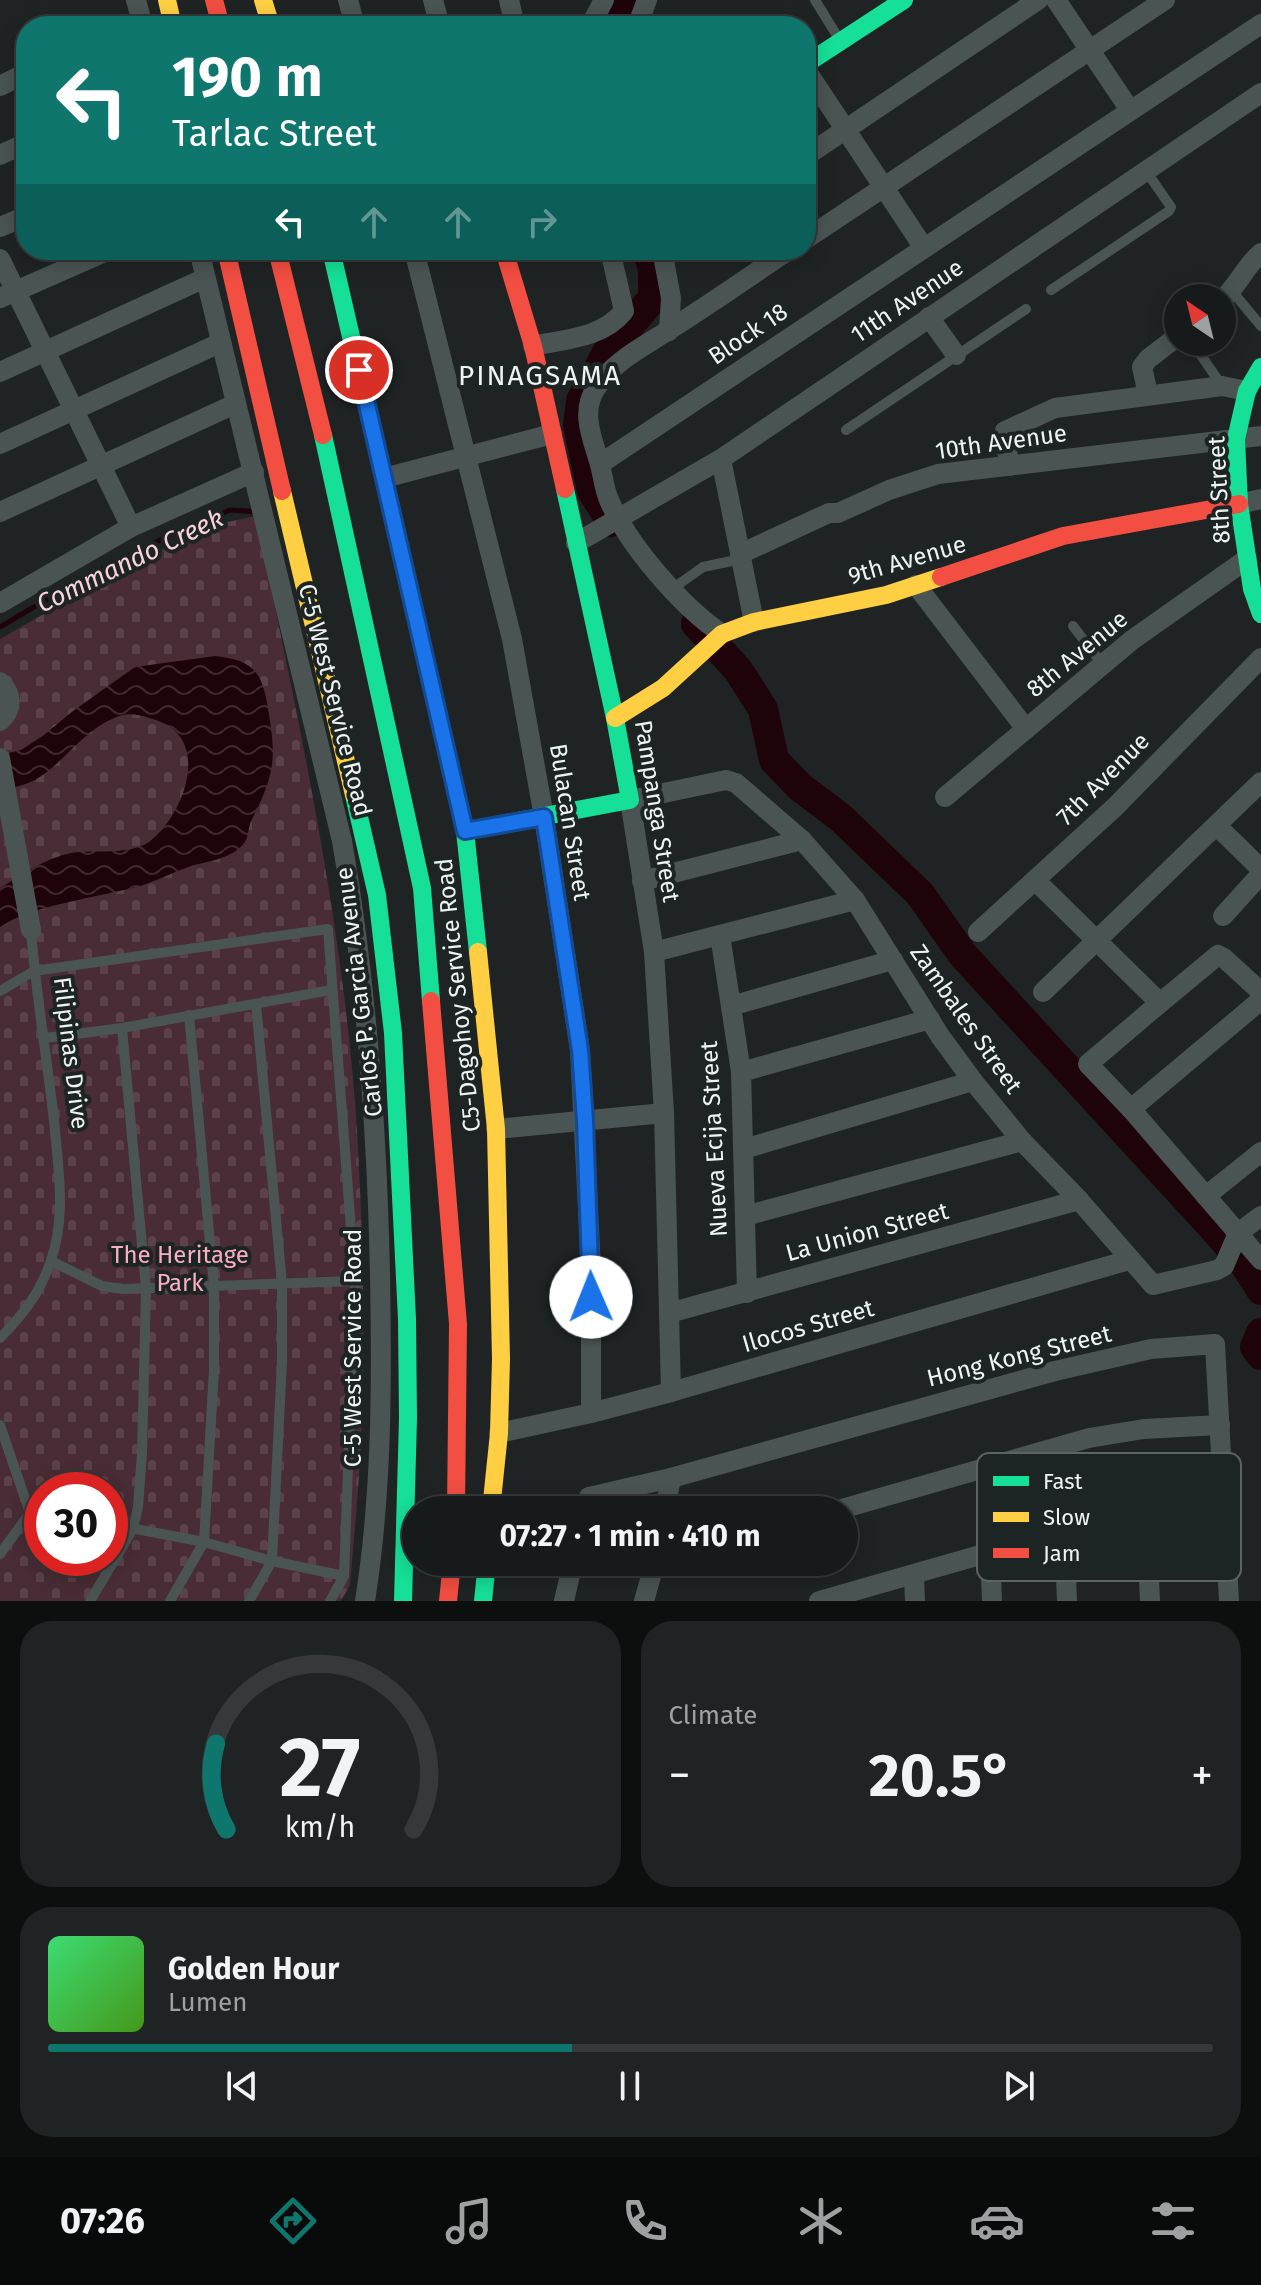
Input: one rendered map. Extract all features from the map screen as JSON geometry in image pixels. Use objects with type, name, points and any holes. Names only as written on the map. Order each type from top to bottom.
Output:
[{"type":"main road","points":[[816,60],[904,0]]},
{"type":"main road","name":"Carlos P. Garcia Avenue","points":[[228,260],[377,895],[393,1033],[403,1217],[408,1404],[407,1496]]},
{"type":"main road","points":[[279,260],[339,503],[422,888],[458,1324],[456,1496]]},
{"type":"main road","name":"C5-Dagohoy Service Road","points":[[333,260],[465,831],[502,1129],[501,1359],[499,1433],[492,1496]]},
{"type":"main road","name":"Pampanga Street","points":[[507,260],[533,346],[615,718],[630,800]]},
{"type":"main road","name":"8th Street","points":[[1261,367],[1247,391],[1236,439],[1239,504],[1247,559],[1257,587],[1261,614]]},
{"type":"main road","name":"9th Avenue","points":[[615,718],[663,688],[715,640],[754,622],[886,595],[1063,536],[1239,504]]},
{"type":"main road","points":[[465,831],[630,800]]},
{"type":"main road","points":[[391,1601],[402,1550]]},
{"type":"main road","name":"Carlos P. Garcia Avenue","points":[[403,1601],[404,1576]]},
{"type":"main road","points":[[448,1601],[451,1576]]},
{"type":"main road","points":[[483,1601],[486,1576]]},
{"type":"street","points":[[816,149],[1038,0]]},
{"type":"street","points":[[1056,0],[1130,110]]},
{"type":"street","points":[[816,232],[1165,0]]},
{"type":"street","name":"Block 18","points":[[600,464],[1261,24]]},
{"type":"street","points":[[816,83],[924,248]]},
{"type":"street","name":"11th Avenue","points":[[576,543],[721,459],[1261,93]]},
{"type":"street","points":[[1235,284],[1250,262],[1261,253]]},
{"type":"street","points":[[0,259],[8,294],[45,351],[131,527]]},
{"type":"street","points":[[8,294],[86,260]]},
{"type":"street","name":"C-5 West Service Road","points":[[201,260],[342,841],[353,901],[372,1081],[377,1162],[381,1387],[378,1487],[365,1601]]},
{"type":"street","name":"Bulacan Street","points":[[417,260],[512,639],[544,817],[580,1050],[591,1268],[591,1413]]},
{"type":"street","points":[[533,346],[593,334],[614,324],[624,311],[612,260]]},
{"type":"street","points":[[665,260],[671,298],[669,331]]},
{"type":"street","points":[[715,640],[618,518],[601,479],[600,464],[586,422],[594,390],[621,361],[774,260]]},
{"type":"street","points":[[0,372],[205,278]]},
{"type":"street","points":[[929,317],[956,355]]},
{"type":"street","points":[[0,444],[220,343]]},
{"type":"street","points":[[1148,394],[1142,367],[1164,347]]},
{"type":"street","points":[[1009,466],[1004,434],[1055,408],[1222,386],[1247,391]]},
{"type":"street","points":[[0,512],[235,404]]},
{"type":"street","points":[[384,478],[552,434]]},
{"type":"street","name":"10th Avenue","points":[[741,557],[829,513],[838,513],[889,490],[938,474],[1261,436]]},
{"type":"street","points":[[721,459],[754,622]]},
{"type":"street","points":[[0,603],[131,527],[254,472]]},
{"type":"street","points":[[1239,504],[1261,499]]},
{"type":"street","name":"8th Avenue","points":[[945,797],[1132,640],[1247,559]]},
{"type":"street","points":[[916,585],[1026,729]]},
{"type":"street","name":"7th Avenue","points":[[978,932],[1115,807],[1261,658]]},
{"type":"street","points":[[0,682],[6,688],[10,702],[0,721]]},
{"type":"street","name":"Filipinas Drive","points":[[0,758],[31,930]]},
{"type":"street","name":"Zambales Street","points":[[630,800],[726,780],[736,783],[802,840],[855,900],[973,1081],[1022,1141],[1079,1200],[1153,1285],[1217,1270],[1224,1266],[1233,1245]]},
{"type":"street","points":[[1043,992],[1261,782]]},
{"type":"street","name":"Pampanga Street","points":[[630,800],[654,952],[664,1113],[671,1392]]},
{"type":"street","points":[[1217,826],[1261,872],[1223,916]]},
{"type":"street","points":[[642,881],[802,840]]},
{"type":"street","points":[[1035,880],[1160,1003]]},
{"type":"street","points":[[654,952],[855,900]]},
{"type":"street","name":"Nueva Ecija Street","points":[[720,935],[741,1072],[747,1293]]},
{"type":"street","points":[[1261,992],[1218,955],[1088,1064],[1206,1196],[1233,1245],[1261,1260]]},
{"type":"street","points":[[731,1006],[893,960]]},
{"type":"street","points":[[1131,1109],[1261,1000]]},
{"type":"street","points":[[741,1072],[930,1019]]},
{"type":"street","points":[[744,1149],[973,1081]]},
{"type":"street","points":[[502,1129],[664,1113]]},
{"type":"street","points":[[745,1216],[1022,1141]]},
{"type":"street","points":[[1206,1196],[1261,1152]]},
{"type":"street","name":"La Union Street","points":[[669,1313],[1079,1200]]},
{"type":"street","points":[[1233,1245],[1261,1216]]},
{"type":"street","name":"Ilocos Street","points":[[499,1433],[671,1392],[1129,1260]]},
{"type":"street","name":"Hong Kong Street","points":[[611,1496],[1012,1383],[1151,1349],[1215,1344],[1221,1453]]},
{"type":"street","points":[[1037,1453],[1089,1438],[1144,1429],[1220,1425]]},
{"type":"street","points":[[858,1504],[977,1470]]},
{"type":"street","points":[[668,1496],[671,1478]]},
{"type":"street","points":[[830,1600],[977,1556]]},
{"type":"street","points":[[564,1601],[570,1576]]},
{"type":"street","points":[[644,1601],[651,1576]]},
{"type":"street","points":[[914,1576],[915,1601]]},
{"type":"street","points":[[991,1581],[992,1601]]},
{"type":"street","points":[[1066,1581],[1067,1601]]},
{"type":"street","points":[[1149,1581],[1150,1601]]},
{"type":"street","name":"Hong Kong Street","points":[[1228,1581],[1229,1601]]},
{"type":"lane","points":[[815,0],[841,41]]},
{"type":"lane","points":[[1051,290],[1169,211],[1171,207],[1146,170]]},
{"type":"lane","points":[[1236,303],[1261,326]]},
{"type":"lane","points":[[846,430],[1026,309]]},
{"type":"lane","points":[[1202,356],[1222,386]]},
{"type":"lane","points":[[672,589],[703,567],[741,557]]},
{"type":"lane","points":[[1073,626],[1103,665]]},
{"type":"lane","points":[[0,991],[34,971],[328,929],[355,1281],[344,1576],[330,1601]]},
{"type":"lane","name":"Filipinas Drive","points":[[0,1338],[22,1316],[40,1289],[51,1261],[61,1207],[31,930]]},
{"type":"lane","points":[[45,1038],[122,1028],[331,990]]},
{"type":"lane","points":[[249,1601],[272,1561],[282,1362],[282,1284],[256,1004]]},
{"type":"lane","points":[[170,1601],[204,1542],[214,1369],[214,1286],[189,1015]]},
{"type":"lane","points":[[90,1601],[133,1529],[142,1454],[146,1288],[122,1028]]},
{"type":"lane","points":[[51,1261],[102,1286],[123,1289],[355,1281]]},
{"type":"lane","points":[[0,1425],[24,1495]]},
{"type":"lane","points":[[1,1550],[24,1521]]},
{"type":"lane","points":[[128,1528],[204,1542],[272,1561],[344,1576]]},
{"type":"green space","name":"The Heritage Park","points":[[256,516],[317,822],[351,1053],[361,1208],[363,1363],[358,1494],[350,1585],[341,1601],[0,1601],[0,639],[130,565],[208,526]]},
{"type":"water","points":[[215,656],[237,660],[252,668],[261,681],[270,721],[273,749],[270,775],[245,842],[234,852],[220,858],[140,886],[67,902],[30,913],[0,927],[0,888],[34,868],[71,853],[121,851],[149,842],[160,832],[179,803],[188,769],[187,752],[181,738],[169,726],[133,715],[123,715],[98,727],[35,780],[0,791],[0,755],[21,750],[135,667]]},
{"type":"waterway","points":[[616,16],[622,0]]},
{"type":"waterway","points":[[612,522],[592,491],[578,425],[581,401],[608,351],[653,298],[650,260]]},
{"type":"waterway","name":"Commando Creek","points":[[0,627],[78,581],[166,537],[230,510],[258,512]]},
{"type":"waterway","points":[[696,624],[738,670],[763,709],[774,760],[800,787],[841,818],[920,894],[963,955],[1217,1232],[1261,1290]]},
{"type":"waterway","points":[[1261,1333],[1255,1347],[1261,1355]]},
{"type":"traffic: fast","points":[[816,57],[904,0]]},
{"type":"traffic: fast","points":[[333,260],[465,831],[478,952]]},
{"type":"traffic: fast","points":[[1261,367],[1247,391],[1236,439],[1239,504],[1252,589],[1261,614]]},
{"type":"traffic: fast","points":[[323,435],[422,888],[431,1001]]},
{"type":"traffic: fast","points":[[465,831],[630,800],[565,489]]},
{"type":"traffic: fast","points":[[354,795],[377,895],[393,1033],[407,1319],[408,1418],[403,1601]]},
{"type":"traffic: fast","points":[[483,1601],[486,1576]]},
{"type":"traffic: slow","points":[[167,0],[171,16]]},
{"type":"traffic: slow","points":[[263,0],[268,16]]},
{"type":"traffic: slow","points":[[282,491],[354,795]]},
{"type":"traffic: slow","points":[[615,718],[663,688],[722,634],[754,622],[886,595],[941,577]]},
{"type":"traffic: slow","points":[[478,952],[496,1129],[501,1359],[499,1433],[492,1496]]},
{"type":"traffic: jam","points":[[214,0],[218,16]]},
{"type":"traffic: jam","points":[[228,260],[282,491]]},
{"type":"traffic: jam","points":[[279,260],[323,435]]},
{"type":"traffic: jam","points":[[507,260],[533,346],[565,489]]},
{"type":"traffic: jam","points":[[941,577],[1063,536],[1239,504]]},
{"type":"traffic: jam","points":[[431,1001],[458,1324],[456,1496]]},
{"type":"traffic: jam","points":[[448,1601],[451,1576]]},
{"type":"district","name":"PINAGSAMA","points":[[540,375]]},
{"type":"route","points":[[359,370],[465,831],[544,817],[580,1050],[591,1297]]}]
